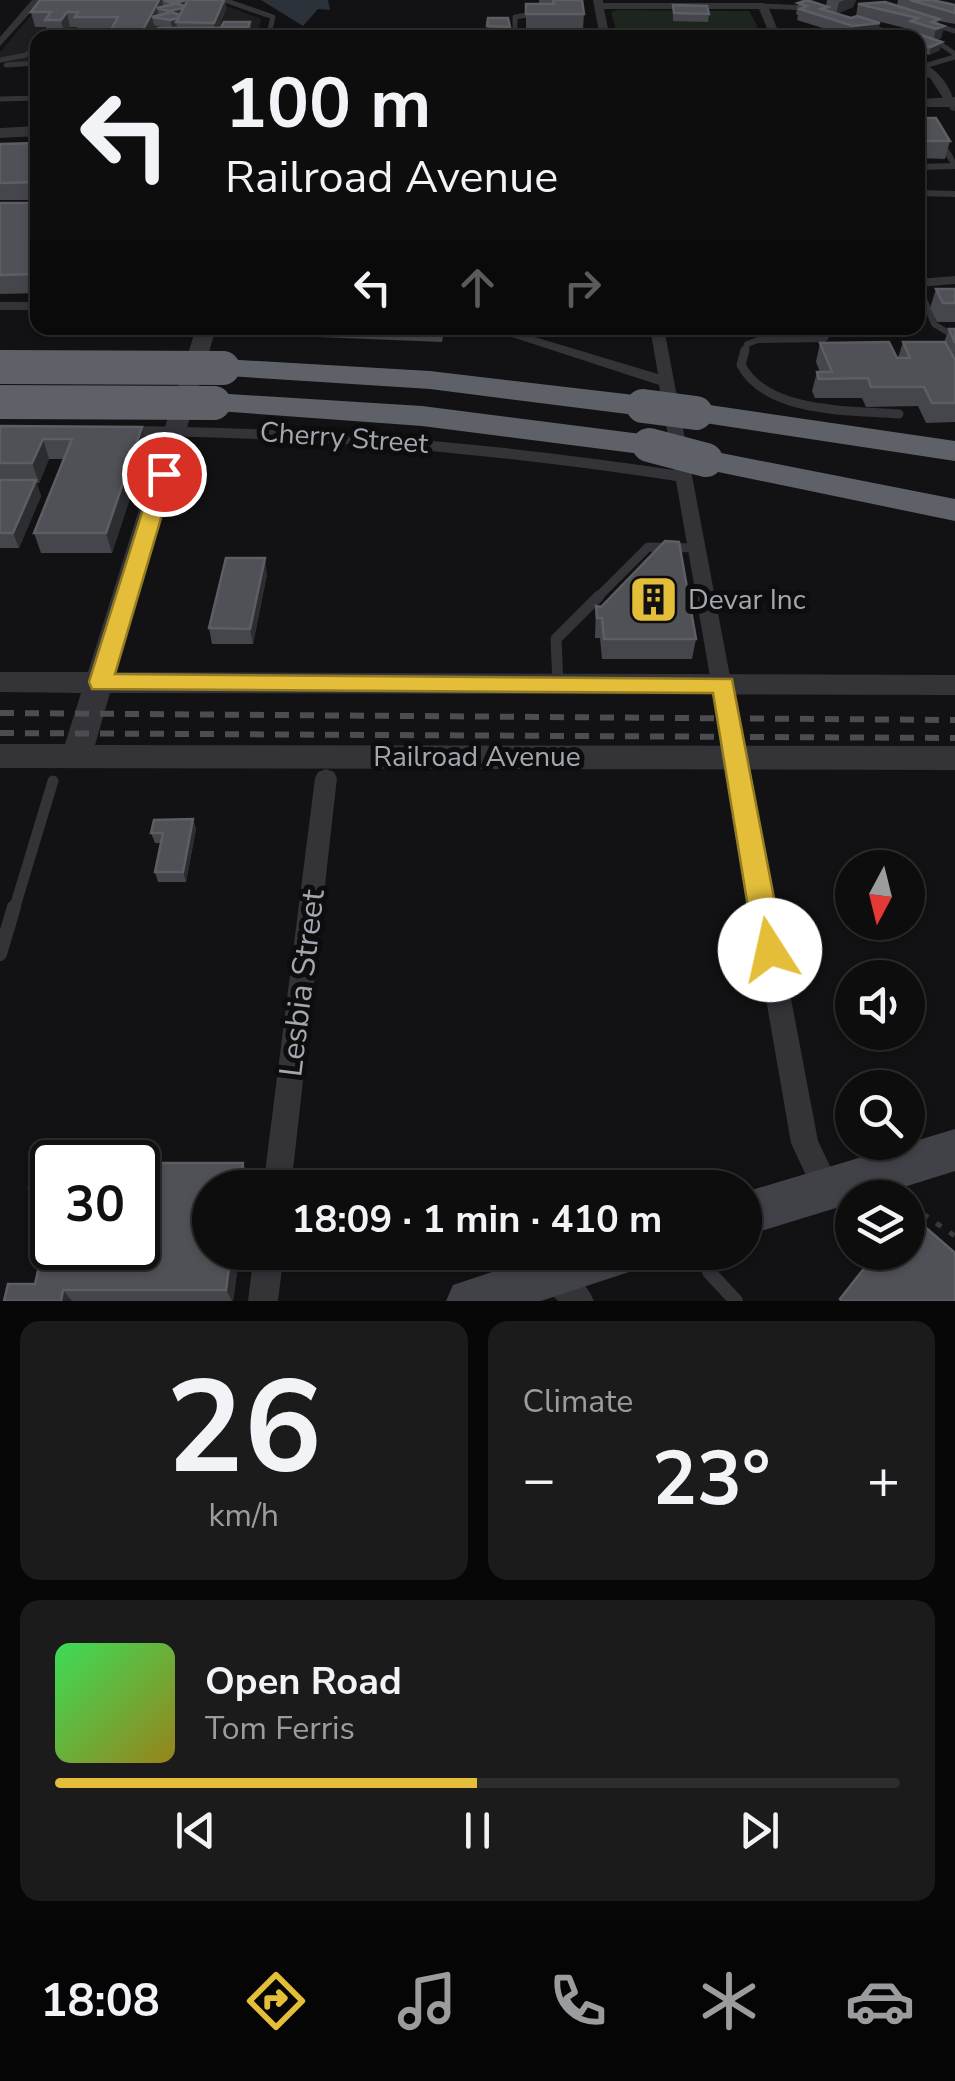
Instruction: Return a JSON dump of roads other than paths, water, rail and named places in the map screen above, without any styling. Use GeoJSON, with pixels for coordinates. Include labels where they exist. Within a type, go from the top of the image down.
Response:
{"type":"FeatureCollection","features":[{"type":"Feature","properties":{"kind":"highway"},"geometry":{"type":"LineString","coordinates":[[0,366],[223,368],[430,380],[696,413],[955,452]]}},
{"type":"Feature","properties":{"kind":"highway"},"geometry":{"type":"LineString","coordinates":[[0,402],[214,403],[422,416],[649,446],[699,463],[955,510]]}},
{"type":"Feature","properties":{"kind":"highway"},"geometry":{"type":"LineString","coordinates":[[696,413],[955,437]]}},
{"type":"Feature","properties":{"kind":"highway"},"geometry":{"type":"LineString","coordinates":[[699,463],[955,489]]}},
{"type":"Feature","properties":{"kind":"main road"},"geometry":{"type":"LineString","coordinates":[[762,1209],[955,1150]]}},
{"type":"Feature","properties":{"kind":"main road"},"geometry":{"type":"LineString","coordinates":[[469,1301],[567,1288],[596,1270]]}},
{"type":"Feature","properties":{"kind":"street"},"geometry":{"type":"LineString","coordinates":[[0,43],[37,0]]}},
{"type":"Feature","properties":{"kind":"street"},"geometry":{"type":"LineString","coordinates":[[599,7],[661,3],[763,6],[773,30]]}},
{"type":"Feature","properties":{"kind":"street"},"geometry":{"type":"LineString","coordinates":[[925,72],[954,104]]}},
{"type":"Feature","properties":{"kind":"street"},"geometry":{"type":"LineString","coordinates":[[925,103],[954,104]]}},
{"type":"Feature","properties":{"kind":"street"},"geometry":{"type":"LineString","coordinates":[[0,133],[30,132]]}},
{"type":"Feature","properties":{"kind":"street"},"geometry":{"type":"LineString","coordinates":[[925,289],[955,280]]}},
{"type":"Feature","properties":{"kind":"street"},"geometry":{"type":"LineString","coordinates":[[0,306],[30,306]]}},
{"type":"Feature","properties":{"kind":"street"},"geometry":{"type":"LineString","coordinates":[[76,756],[204,335]]}},
{"type":"Feature","properties":{"kind":"street"},"geometry":{"type":"LineString","coordinates":[[514,335],[666,382]]}},
{"type":"Feature","properties":{"kind":"street"},"geometry":{"type":"LineString","coordinates":[[659,335],[666,382],[699,463],[698,548],[734,758],[805,1143],[827,1189]]}},
{"type":"Feature","properties":{"kind":"street","name":"Cherry Street"},"geometry":{"type":"LineString","coordinates":[[98,431],[314,433],[699,463]]}},
{"type":"Feature","properties":{"kind":"street"},"geometry":{"type":"LineString","coordinates":[[0,682],[955,685]]}},
{"type":"Feature","properties":{"kind":"street","name":"Railroad Avenue"},"geometry":{"type":"LineString","coordinates":[[0,756],[955,758]]}},
{"type":"Feature","properties":{"kind":"street","name":"Lesbia Street"},"geometry":{"type":"LineString","coordinates":[[279,1170],[326,778]]}},
{"type":"Feature","properties":{"kind":"street"},"geometry":{"type":"LineString","coordinates":[[263,1301],[267,1270]]}},
{"type":"Feature","properties":{"kind":"lane"},"geometry":{"type":"LineString","coordinates":[[224,0],[273,17],[270,30]]}},
{"type":"Feature","properties":{"kind":"lane"},"geometry":{"type":"LineString","coordinates":[[803,6],[818,0]]}},
{"type":"Feature","properties":{"kind":"lane"},"geometry":{"type":"LineString","coordinates":[[763,6],[803,6],[820,11]]}},
{"type":"Feature","properties":{"kind":"lane"},"geometry":{"type":"LineString","coordinates":[[586,14],[599,7]]}},
{"type":"Feature","properties":{"kind":"lane"},"geometry":{"type":"LineString","coordinates":[[516,30],[515,16],[546,13]]}},
{"type":"Feature","properties":{"kind":"lane"},"geometry":{"type":"LineString","coordinates":[[923,21],[955,31]]}},
{"type":"Feature","properties":{"kind":"lane"},"geometry":{"type":"LineString","coordinates":[[856,22],[879,30]]}},
{"type":"Feature","properties":{"kind":"lane"},"geometry":{"type":"LineString","coordinates":[[942,45],[955,39]]}},
{"type":"Feature","properties":{"kind":"lane"},"geometry":{"type":"LineString","coordinates":[[925,41],[942,45],[955,55],[925,69]]}},
{"type":"Feature","properties":{"kind":"lane"},"geometry":{"type":"LineString","coordinates":[[0,62],[30,51]]}},
{"type":"Feature","properties":{"kind":"lane"},"geometry":{"type":"LineString","coordinates":[[0,62],[30,64]]}},
{"type":"Feature","properties":{"kind":"lane"},"geometry":{"type":"LineString","coordinates":[[26,98],[30,94]]}},
{"type":"Feature","properties":{"kind":"lane"},"geometry":{"type":"LineString","coordinates":[[0,99],[30,98]]}},
{"type":"Feature","properties":{"kind":"lane"},"geometry":{"type":"LineString","coordinates":[[925,167],[955,166],[939,138]]}},
{"type":"Feature","properties":{"kind":"lane"},"geometry":{"type":"LineString","coordinates":[[925,194],[955,194]]}},
{"type":"Feature","properties":{"kind":"lane"},"geometry":{"type":"LineString","coordinates":[[925,292],[939,296]]}},
{"type":"Feature","properties":{"kind":"lane"},"geometry":{"type":"LineString","coordinates":[[925,304],[934,324],[955,337]]}},
{"type":"Feature","properties":{"kind":"lane"},"geometry":{"type":"LineString","coordinates":[[828,335],[824,339],[758,340],[747,344],[742,365],[748,380],[776,398],[899,414]]}},
{"type":"Feature","properties":{"kind":"lane"},"geometry":{"type":"LineString","coordinates":[[558,684],[556,639],[648,547],[698,548]]}},
{"type":"Feature","properties":{"kind":"lane"},"geometry":{"type":"LineString","coordinates":[[0,954],[53,781]]}},
{"type":"Feature","properties":{"kind":"lane"},"geometry":{"type":"LineString","coordinates":[[709,1270],[736,1301]]}},
{"type":"Feature","properties":{"kind":"railway"},"geometry":{"type":"LineString","coordinates":[[0,713],[955,720]]}},
{"type":"Feature","properties":{"kind":"railway"},"geometry":{"type":"LineString","coordinates":[[0,733],[955,738]]}},
{"type":"Feature","properties":{"kind":"place","name":"Devar Inc"},"geometry":{"type":"Point","coordinates":[653,600]}}]}
